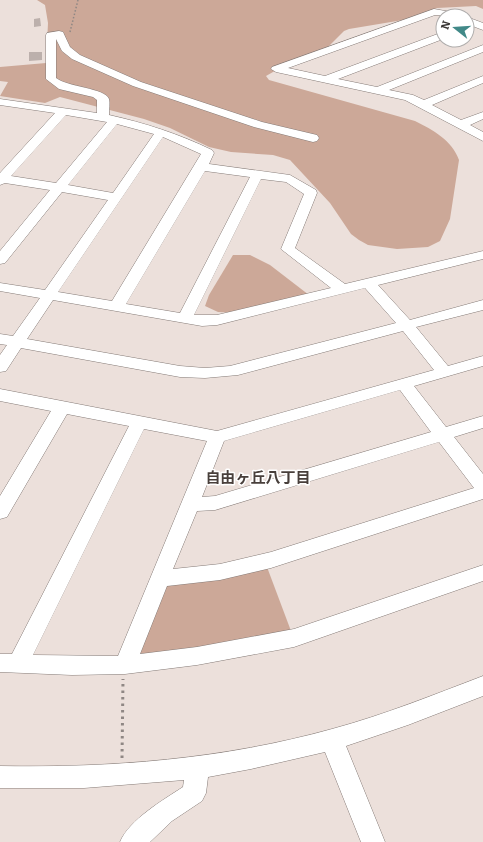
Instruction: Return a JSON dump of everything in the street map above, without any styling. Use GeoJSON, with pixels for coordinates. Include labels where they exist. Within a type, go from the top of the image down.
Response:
{"type":"FeatureCollection","features":[{"type":"Feature","properties":{"kind":"street"},"geometry":{"type":"LineString","coordinates":[[435,12],[276,69],[409,97],[483,137]]}},
{"type":"Feature","properties":{"kind":"street"},"geometry":{"type":"LineString","coordinates":[[108,118],[103,99],[98,95],[61,86],[56,84],[51,79],[51,35],[59,34],[66,49],[76,56],[137,84],[258,125],[313,138]]}},
{"type":"Feature","properties":{"kind":"street"},"geometry":{"type":"LineString","coordinates":[[327,79],[435,38]]}},
{"type":"Feature","properties":{"kind":"street"},"geometry":{"type":"LineString","coordinates":[[376,90],[483,48]]}},
{"type":"Feature","properties":{"kind":"street"},"geometry":{"type":"LineString","coordinates":[[423,105],[483,79]]}},
{"type":"Feature","properties":{"kind":"street"},"geometry":{"type":"LineString","coordinates":[[0,102],[108,118],[185,140],[208,153],[201,167],[116,306]]}},
{"type":"Feature","properties":{"kind":"street"},"geometry":{"type":"LineString","coordinates":[[0,116],[12,104]]}},
{"type":"Feature","properties":{"kind":"street"},"geometry":{"type":"LineString","coordinates":[[1,179],[63,111]]}},
{"type":"Feature","properties":{"kind":"street"},"geometry":{"type":"LineString","coordinates":[[460,125],[483,115]]}},
{"type":"Feature","properties":{"kind":"street"},"geometry":{"type":"LineString","coordinates":[[0,260],[59,187],[108,118]]}},
{"type":"Feature","properties":{"kind":"street"},"geometry":{"type":"LineString","coordinates":[[0,368],[160,133]]}},
{"type":"Feature","properties":{"kind":"street"},"geometry":{"type":"LineString","coordinates":[[201,167],[290,179],[312,193],[288,249],[342,290]]}},
{"type":"Feature","properties":{"kind":"street"},"geometry":{"type":"LineString","coordinates":[[185,318],[257,175]]}},
{"type":"Feature","properties":{"kind":"street"},"geometry":{"type":"LineString","coordinates":[[1,179],[116,197]]}},
{"type":"Feature","properties":{"kind":"street"},"geometry":{"type":"LineString","coordinates":[[0,287],[202,321],[217,320],[483,255]]}},
{"type":"Feature","properties":{"kind":"street"},"geometry":{"type":"LineString","coordinates":[[369,284],[406,325],[445,372]]}},
{"type":"Feature","properties":{"kind":"street"},"geometry":{"type":"LineString","coordinates":[[0,338],[195,374],[216,374],[238,370],[483,305]]}},
{"type":"Feature","properties":{"kind":"street"},"geometry":{"type":"LineString","coordinates":[[0,395],[217,437],[483,361]]}},
{"type":"Feature","properties":{"kind":"street"},"geometry":{"type":"LineString","coordinates":[[404,384],[483,488]]}},
{"type":"Feature","properties":{"kind":"street"},"geometry":{"type":"LineString","coordinates":[[0,512],[62,407]]}},
{"type":"Feature","properties":{"kind":"street"},"geometry":{"type":"LineString","coordinates":[[139,422],[9,664],[125,665],[197,656],[294,638],[483,573]]}},
{"type":"Feature","properties":{"kind":"street"},"geometry":{"type":"LineString","coordinates":[[190,504],[215,503],[483,422]]}},
{"type":"Feature","properties":{"kind":"street"},"geometry":{"type":"LineString","coordinates":[[125,665],[217,437]]}},
{"type":"Feature","properties":{"kind":"street"},"geometry":{"type":"LineString","coordinates":[[159,579],[220,572],[271,560],[483,492]]}},
{"type":"Feature","properties":{"kind":"street"},"geometry":{"type":"LineString","coordinates":[[0,777],[42,779],[122,776],[197,767],[272,754],[332,740],[375,727],[483,686]]}},
{"type":"Feature","properties":{"kind":"street"},"geometry":{"type":"LineString","coordinates":[[332,740],[373,842]]}},
{"type":"Feature","properties":{"kind":"street"},"geometry":{"type":"LineString","coordinates":[[132,842],[164,813],[194,793],[197,767]]}},
{"type":"Feature","properties":{"kind":"path"},"geometry":{"type":"LineString","coordinates":[[66,49],[78,0]]}},
{"type":"Feature","properties":{"kind":"path"},"geometry":{"type":"LineString","coordinates":[[122,776],[123,672],[125,665]]}},
{"type":"Feature","properties":{"kind":"shaded area"},"geometry":{"type":"Polygon","coordinates":[[[37,0],[483,0],[483,9],[476,6],[435,8],[409,19],[349,29],[344,31],[322,53],[266,76],[269,80],[415,121],[435,132],[447,141],[456,153],[459,160],[450,219],[440,241],[428,247],[397,249],[368,245],[351,234],[330,203],[290,160],[273,155],[231,152],[209,147],[170,128],[144,119],[60,97],[45,103],[0,96],[8,82],[0,81],[0,67],[46,63],[48,23],[45,5],[37,0]]]}},
{"type":"Feature","properties":{"kind":"shaded area"},"geometry":{"type":"Polygon","coordinates":[[[233,255],[250,255],[270,265],[309,295],[238,313],[218,312],[205,306],[209,295],[233,255]]]}},
{"type":"Feature","properties":{"kind":"shaded area"},"geometry":{"type":"Polygon","coordinates":[[[267,567],[291,631],[253,640],[136,655],[164,587],[169,584],[267,567]]]}},
{"type":"Feature","properties":{"kind":"building"},"geometry":{"type":"Polygon","coordinates":[[[40,18],[41,26],[34,27],[34,19],[40,18]]]}},
{"type":"Feature","properties":{"kind":"building"},"geometry":{"type":"Polygon","coordinates":[[[29,52],[42,52],[42,60],[29,61],[29,52]]]}},
{"type":"Feature","properties":{"kind":"district","name":"自由ヶ丘八丁目"},"geometry":{"type":"Point","coordinates":[258,478]}}]}
